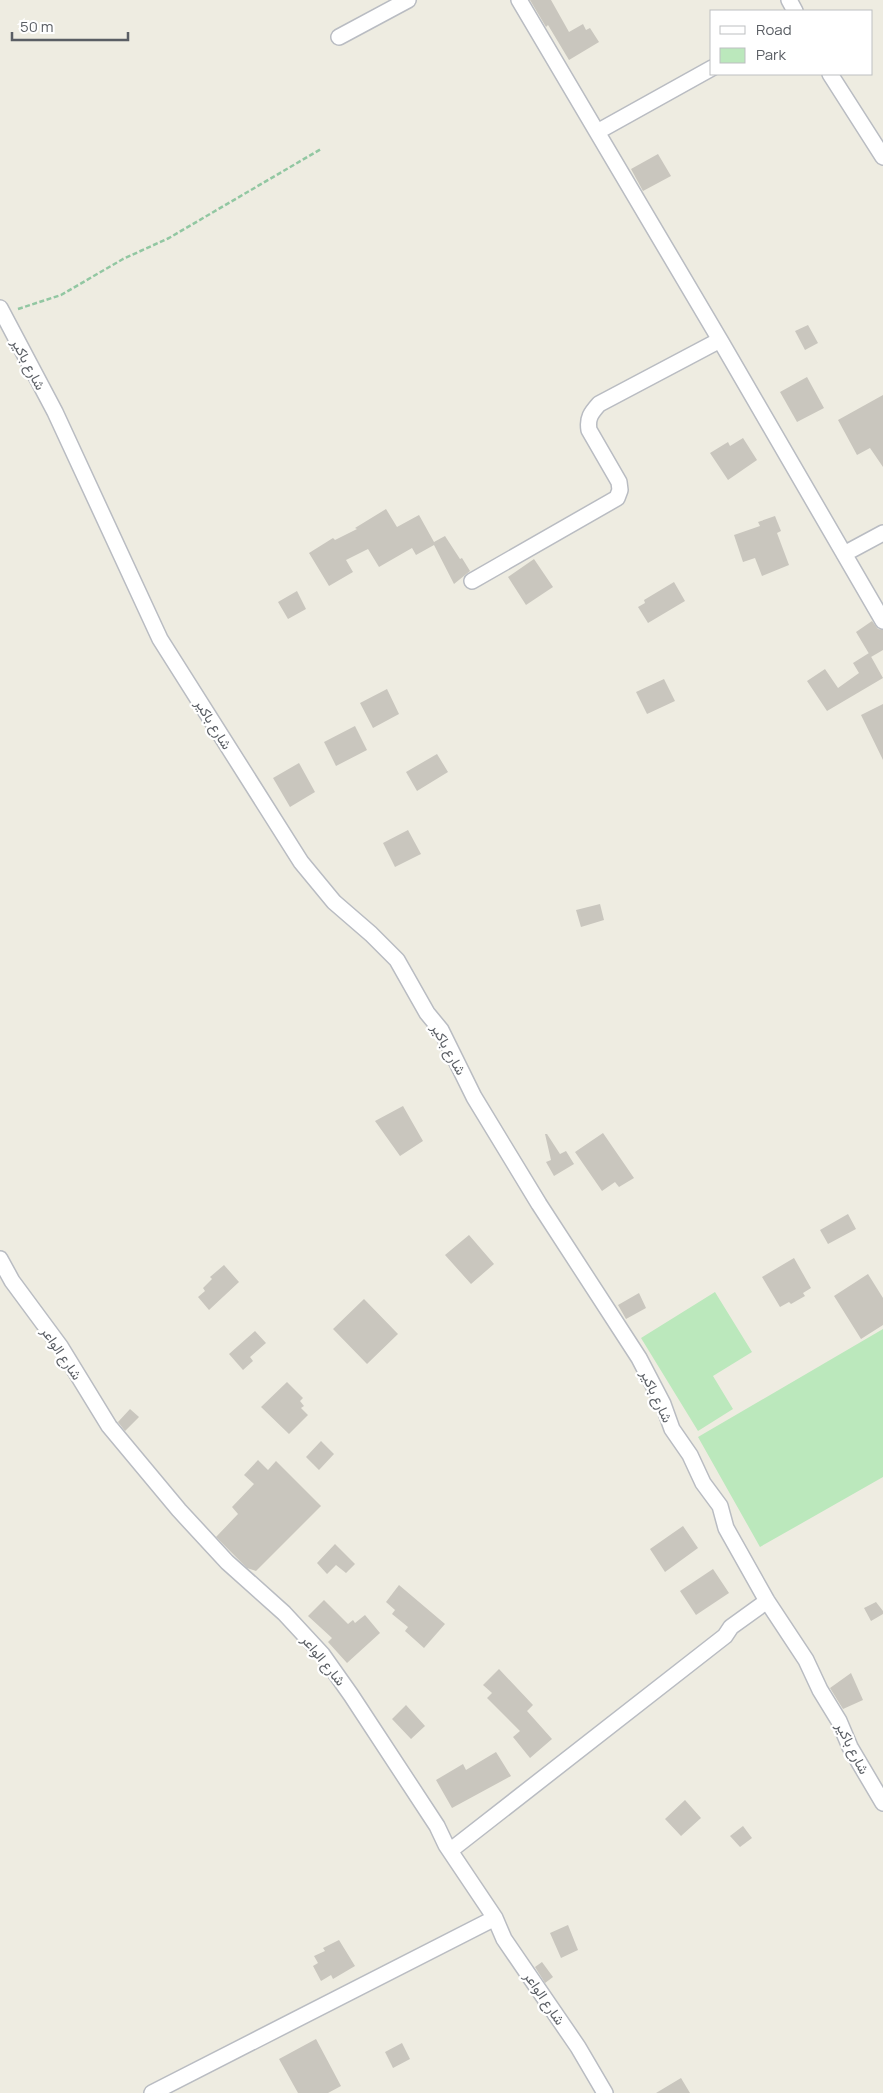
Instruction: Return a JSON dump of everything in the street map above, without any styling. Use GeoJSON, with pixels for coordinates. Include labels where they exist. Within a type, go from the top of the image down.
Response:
{"type":"FeatureCollection","features":[{"type":"Feature","properties":{"kind":"street"},"geometry":{"type":"LineString","coordinates":[[338,37],[408,0]]}},
{"type":"Feature","properties":{"kind":"street"},"geometry":{"type":"LineString","coordinates":[[519,0],[883,621]]}},
{"type":"Feature","properties":{"kind":"street"},"geometry":{"type":"LineString","coordinates":[[597,132],[710,69]]}},
{"type":"Feature","properties":{"kind":"street"},"geometry":{"type":"LineString","coordinates":[[831,75],[883,157]]}},
{"type":"Feature","properties":{"kind":"street","name":"شارع باكير"},"geometry":{"type":"LineString","coordinates":[[1,311],[55,412],[160,639],[301,862],[334,902],[371,934],[397,960],[427,1013],[441,1030],[474,1097],[539,1204],[639,1358],[663,1404],[672,1429],[690,1455],[702,1483],[720,1506],[726,1528],[765,1602],[806,1660],[820,1690],[839,1721],[850,1747],[883,1803]]}},
{"type":"Feature","properties":{"kind":"street"},"geometry":{"type":"LineString","coordinates":[[472,581],[617,498],[620,490],[619,482],[589,430],[588,421],[591,413],[599,404],[720,340]]}},
{"type":"Feature","properties":{"kind":"street"},"geometry":{"type":"LineString","coordinates":[[844,554],[883,533]]}},
{"type":"Feature","properties":{"kind":"street","name":"شارع الواعر"},"geometry":{"type":"LineString","coordinates":[[0,1259],[12,1281],[60,1346],[109,1426],[190,1523],[227,1562],[284,1613],[322,1654],[381,1740],[451,1850],[504,1939],[578,2047],[605,2093]]}},
{"type":"Feature","properties":{"kind":"street"},"geometry":{"type":"LineString","coordinates":[[451,1850],[726,1636],[731,1627],[765,1602]]}},
{"type":"Feature","properties":{"kind":"street"},"geometry":{"type":"LineString","coordinates":[[152,2093],[492,1920]]}},
{"type":"Feature","properties":{"kind":"path"},"geometry":{"type":"LineString","coordinates":[[1,311],[62,295],[123,259],[169,238],[321,149]]}},
{"type":"Feature","properties":{"kind":"green space"},"geometry":{"type":"Polygon","coordinates":[[[715,1292],[752,1352],[713,1376],[733,1409],[698,1431],[641,1338],[715,1292]]]}},
{"type":"Feature","properties":{"kind":"green space"},"geometry":{"type":"Polygon","coordinates":[[[883,1329],[883,1477],[760,1547],[698,1437],[883,1329]]]}},
{"type":"Feature","properties":{"kind":"building"},"geometry":{"type":"Polygon","coordinates":[[[530,0],[551,0],[569,32],[583,24],[586,30],[590,28],[599,42],[569,60],[530,0]]]}},
{"type":"Feature","properties":{"kind":"building"},"geometry":{"type":"Polygon","coordinates":[[[658,154],[671,176],[643,191],[631,169],[658,154]]]}},
{"type":"Feature","properties":{"kind":"building"},"geometry":{"type":"Polygon","coordinates":[[[808,325],[818,343],[805,350],[795,331],[808,325]]]}},
{"type":"Feature","properties":{"kind":"building"},"geometry":{"type":"Polygon","coordinates":[[[807,377],[824,408],[797,422],[780,392],[807,377]]]}},
{"type":"Feature","properties":{"kind":"building"},"geometry":{"type":"Polygon","coordinates":[[[883,395],[883,467],[870,448],[857,455],[838,420],[883,395]]]}},
{"type":"Feature","properties":{"kind":"building"},"geometry":{"type":"Polygon","coordinates":[[[743,438],[757,460],[728,480],[710,453],[728,442],[730,446],[743,438]]]}},
{"type":"Feature","properties":{"kind":"building"},"geometry":{"type":"Polygon","coordinates":[[[386,509],[397,527],[419,515],[434,542],[445,536],[470,571],[454,584],[434,545],[416,555],[412,548],[379,567],[368,549],[346,560],[353,572],[329,586],[309,553],[333,538],[335,540],[357,529],[355,528],[386,509]]]}},
{"type":"Feature","properties":{"kind":"building"},"geometry":{"type":"Polygon","coordinates":[[[775,516],[781,531],[777,533],[789,565],[762,576],[755,558],[743,562],[734,535],[760,526],[758,522],[775,516]]]}},
{"type":"Feature","properties":{"kind":"building"},"geometry":{"type":"Polygon","coordinates":[[[534,559],[553,587],[526,605],[508,577],[534,559]]]}},
{"type":"Feature","properties":{"kind":"building"},"geometry":{"type":"Polygon","coordinates":[[[674,582],[685,601],[648,623],[638,607],[645,603],[644,600],[674,582]]]}},
{"type":"Feature","properties":{"kind":"building"},"geometry":{"type":"Polygon","coordinates":[[[297,591],[306,609],[288,619],[278,602],[297,591]]]}},
{"type":"Feature","properties":{"kind":"building"},"geometry":{"type":"Polygon","coordinates":[[[872,621],[878,629],[883,630],[883,650],[871,657],[856,632],[872,621]]]}},
{"type":"Feature","properties":{"kind":"building"},"geometry":{"type":"Polygon","coordinates":[[[869,653],[883,678],[827,711],[807,681],[825,669],[838,688],[859,673],[853,663],[869,653]]]}},
{"type":"Feature","properties":{"kind":"building"},"geometry":{"type":"Polygon","coordinates":[[[664,679],[675,701],[647,714],[636,692],[664,679]]]}},
{"type":"Feature","properties":{"kind":"building"},"geometry":{"type":"Polygon","coordinates":[[[387,689],[399,714],[373,728],[360,703],[387,689]]]}},
{"type":"Feature","properties":{"kind":"building"},"geometry":{"type":"Polygon","coordinates":[[[883,704],[883,760],[861,715],[883,704]]]}},
{"type":"Feature","properties":{"kind":"building"},"geometry":{"type":"Polygon","coordinates":[[[355,726],[367,750],[336,766],[324,742],[355,726]]]}},
{"type":"Feature","properties":{"kind":"building"},"geometry":{"type":"Polygon","coordinates":[[[437,754],[448,772],[417,791],[406,772],[437,754]]]}},
{"type":"Feature","properties":{"kind":"building"},"geometry":{"type":"Polygon","coordinates":[[[299,763],[315,792],[290,807],[273,778],[299,763]]]}},
{"type":"Feature","properties":{"kind":"building"},"geometry":{"type":"Polygon","coordinates":[[[408,830],[421,854],[395,867],[383,843],[408,830]]]}},
{"type":"Feature","properties":{"kind":"building"},"geometry":{"type":"Polygon","coordinates":[[[600,904],[604,920],[581,927],[576,910],[600,904]]]}},
{"type":"Feature","properties":{"kind":"building"},"geometry":{"type":"Polygon","coordinates":[[[403,1106],[423,1141],[400,1156],[375,1121],[403,1106]]]}},
{"type":"Feature","properties":{"kind":"building"},"geometry":{"type":"Polygon","coordinates":[[[603,1133],[634,1178],[619,1187],[615,1182],[602,1191],[575,1152],[603,1133]]]}},
{"type":"Feature","properties":{"kind":"building"},"geometry":{"type":"Polygon","coordinates":[[[545,1134],[547,1134],[560,1154],[566,1151],[574,1164],[554,1176],[546,1162],[551,1160],[545,1134]]]}},
{"type":"Feature","properties":{"kind":"building"},"geometry":{"type":"Polygon","coordinates":[[[848,1214],[856,1229],[828,1244],[820,1230],[848,1214]]]}},
{"type":"Feature","properties":{"kind":"building"},"geometry":{"type":"Polygon","coordinates":[[[469,1235],[494,1264],[471,1284],[445,1255],[469,1235]]]}},
{"type":"Feature","properties":{"kind":"building"},"geometry":{"type":"Polygon","coordinates":[[[794,1258],[811,1288],[803,1293],[805,1296],[791,1304],[789,1302],[780,1307],[762,1277],[794,1258]]]}},
{"type":"Feature","properties":{"kind":"building"},"geometry":{"type":"Polygon","coordinates":[[[224,1265],[239,1282],[209,1310],[198,1297],[205,1291],[203,1288],[212,1279],[210,1277],[224,1265]]]}},
{"type":"Feature","properties":{"kind":"building"},"geometry":{"type":"Polygon","coordinates":[[[868,1274],[883,1298],[883,1325],[861,1339],[834,1296],[868,1274]]]}},
{"type":"Feature","properties":{"kind":"building"},"geometry":{"type":"Polygon","coordinates":[[[639,1293],[646,1308],[626,1319],[618,1305],[639,1293]]]}},
{"type":"Feature","properties":{"kind":"building"},"geometry":{"type":"Polygon","coordinates":[[[364,1299],[398,1334],[367,1364],[333,1329],[364,1299]]]}},
{"type":"Feature","properties":{"kind":"building"},"geometry":{"type":"Polygon","coordinates":[[[255,1331],[266,1343],[250,1357],[253,1361],[243,1370],[229,1354],[255,1331]]]}},
{"type":"Feature","properties":{"kind":"building"},"geometry":{"type":"Polygon","coordinates":[[[287,1382],[303,1398],[300,1401],[304,1406],[301,1408],[308,1415],[289,1434],[261,1407],[287,1382]]]}},
{"type":"Feature","properties":{"kind":"building"},"geometry":{"type":"Polygon","coordinates":[[[130,1409],[139,1417],[125,1431],[118,1422],[130,1409]]]}},
{"type":"Feature","properties":{"kind":"building"},"geometry":{"type":"Polygon","coordinates":[[[321,1441],[334,1454],[319,1470],[306,1457],[321,1441]]]}},
{"type":"Feature","properties":{"kind":"building"},"geometry":{"type":"Polygon","coordinates":[[[258,1460],[268,1470],[276,1461],[321,1506],[256,1571],[247,1568],[216,1537],[238,1514],[232,1507],[254,1484],[244,1475],[258,1460]]]}},
{"type":"Feature","properties":{"kind":"building"},"geometry":{"type":"Polygon","coordinates":[[[683,1526],[698,1548],[665,1572],[650,1549],[683,1526]]]}},
{"type":"Feature","properties":{"kind":"building"},"geometry":{"type":"Polygon","coordinates":[[[335,1544],[355,1564],[346,1573],[336,1565],[327,1574],[317,1563],[335,1544]]]}},
{"type":"Feature","properties":{"kind":"building"},"geometry":{"type":"Polygon","coordinates":[[[713,1569],[729,1593],[696,1615],[680,1591],[713,1569]]]}},
{"type":"Feature","properties":{"kind":"building"},"geometry":{"type":"Polygon","coordinates":[[[399,1585],[445,1624],[424,1648],[405,1631],[408,1627],[392,1614],[395,1610],[386,1602],[399,1585]]]}},
{"type":"Feature","properties":{"kind":"building"},"geometry":{"type":"Polygon","coordinates":[[[324,1600],[348,1624],[353,1620],[355,1623],[365,1615],[380,1633],[347,1663],[328,1642],[332,1638],[308,1616],[324,1600]]]}},
{"type":"Feature","properties":{"kind":"building"},"geometry":{"type":"Polygon","coordinates":[[[876,1602],[883,1611],[883,1614],[871,1621],[864,1608],[876,1602]]]}},
{"type":"Feature","properties":{"kind":"building"},"geometry":{"type":"Polygon","coordinates":[[[499,1669],[533,1705],[527,1711],[552,1739],[530,1758],[513,1737],[520,1731],[487,1698],[492,1693],[483,1685],[499,1669]]]}},
{"type":"Feature","properties":{"kind":"building"},"geometry":{"type":"Polygon","coordinates":[[[851,1673],[863,1700],[843,1709],[830,1688],[851,1673]]]}},
{"type":"Feature","properties":{"kind":"building"},"geometry":{"type":"Polygon","coordinates":[[[406,1705],[425,1726],[411,1739],[392,1719],[406,1705]]]}},
{"type":"Feature","properties":{"kind":"building"},"geometry":{"type":"Polygon","coordinates":[[[496,1752],[511,1776],[452,1808],[436,1780],[463,1764],[466,1770],[496,1752]]]}},
{"type":"Feature","properties":{"kind":"building"},"geometry":{"type":"Polygon","coordinates":[[[685,1800],[701,1818],[681,1836],[665,1819],[685,1800]]]}},
{"type":"Feature","properties":{"kind":"building"},"geometry":{"type":"Polygon","coordinates":[[[743,1826],[752,1838],[740,1847],[730,1836],[743,1826]]]}},
{"type":"Feature","properties":{"kind":"building"},"geometry":{"type":"Polygon","coordinates":[[[568,1925],[578,1950],[561,1958],[550,1933],[568,1925]]]}},
{"type":"Feature","properties":{"kind":"building"},"geometry":{"type":"Polygon","coordinates":[[[339,1940],[355,1966],[333,1979],[331,1975],[321,1981],[313,1966],[318,1963],[314,1956],[325,1951],[323,1948],[339,1940]]]}},
{"type":"Feature","properties":{"kind":"building"},"geometry":{"type":"Polygon","coordinates":[[[542,1962],[553,1977],[545,1983],[535,1967],[542,1962]]]}},
{"type":"Feature","properties":{"kind":"building"},"geometry":{"type":"Polygon","coordinates":[[[316,2039],[341,2086],[328,2093],[298,2093],[279,2059],[316,2039]]]}},
{"type":"Feature","properties":{"kind":"building"},"geometry":{"type":"Polygon","coordinates":[[[402,2043],[410,2059],[393,2068],[385,2052],[402,2043]]]}},
{"type":"Feature","properties":{"kind":"building"},"geometry":{"type":"Polygon","coordinates":[[[681,2078],[690,2093],[656,2093],[681,2078]]]}}]}
